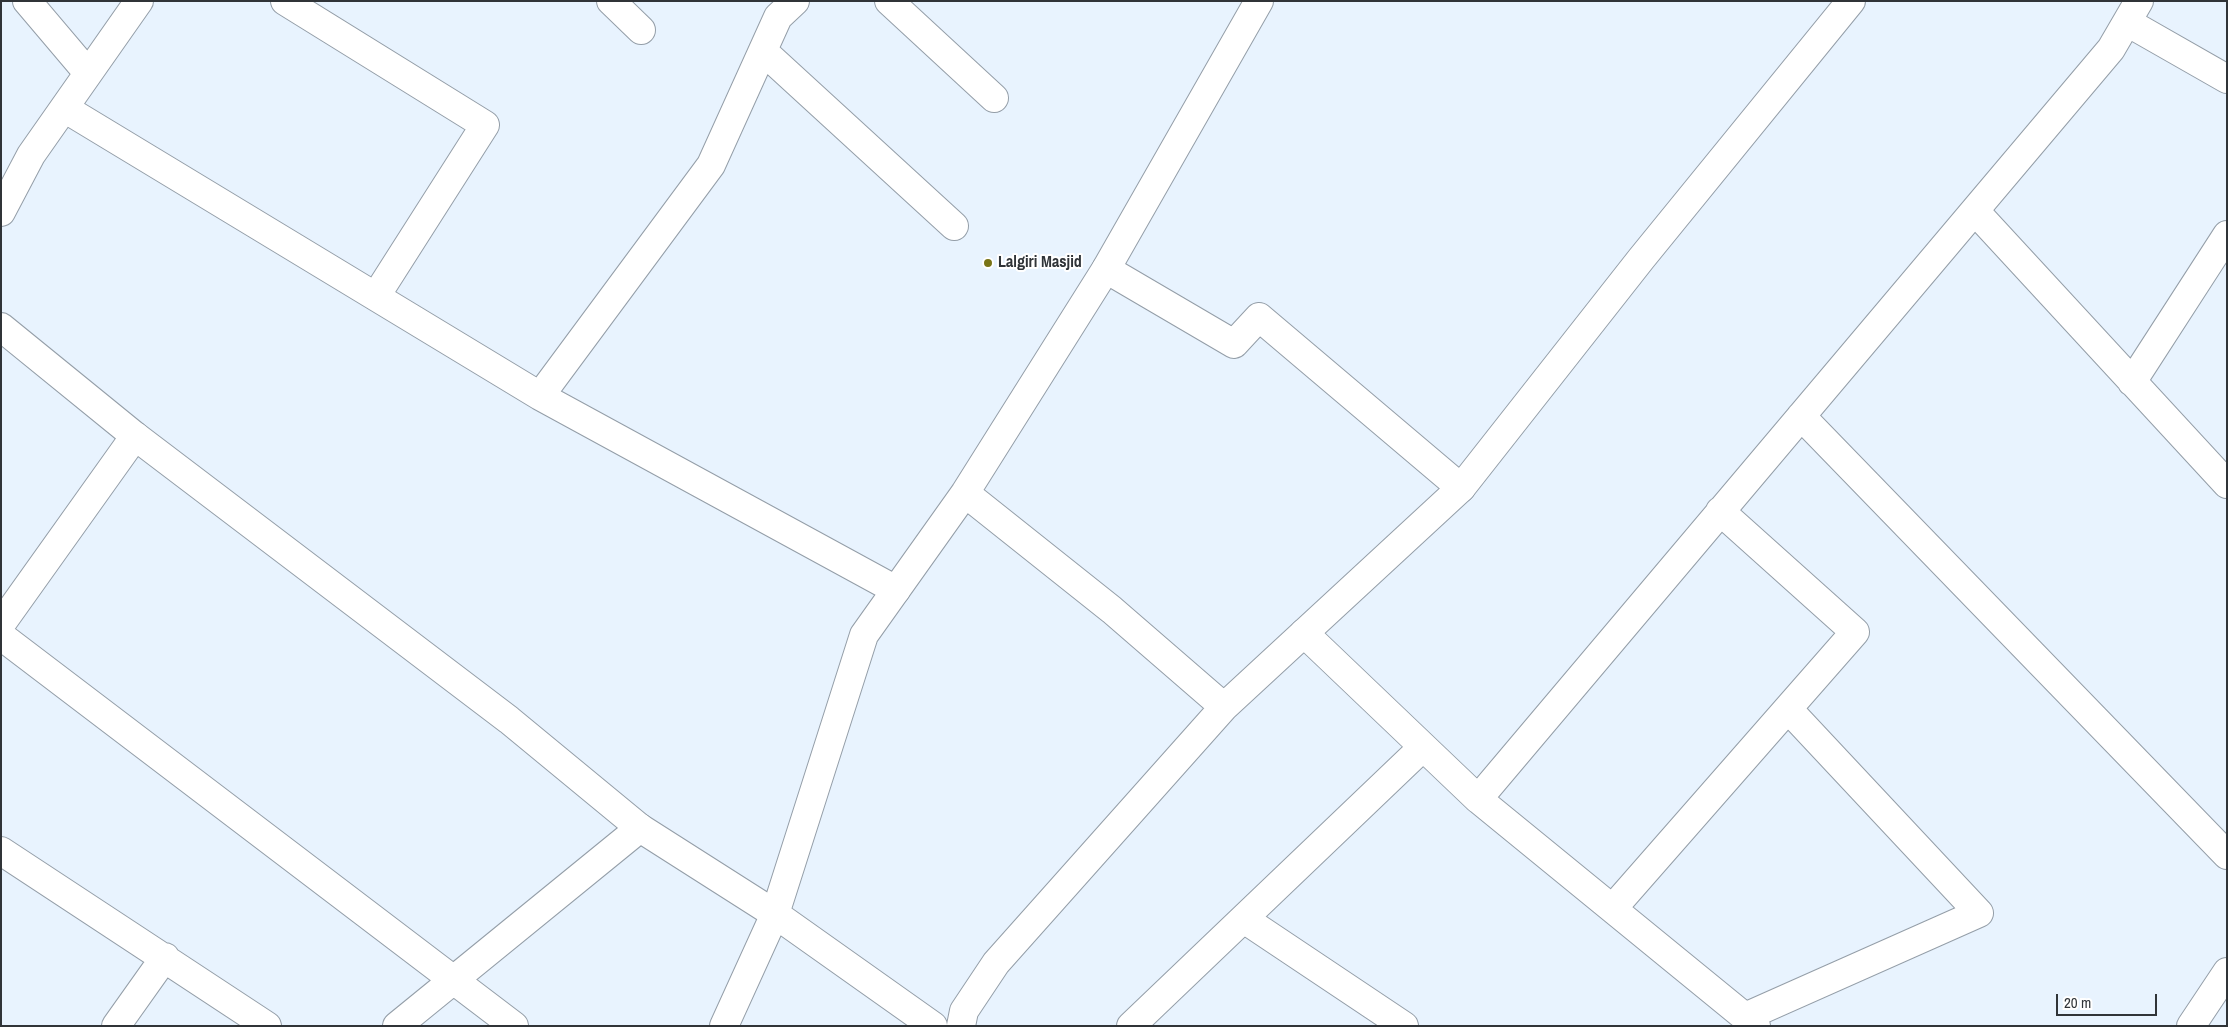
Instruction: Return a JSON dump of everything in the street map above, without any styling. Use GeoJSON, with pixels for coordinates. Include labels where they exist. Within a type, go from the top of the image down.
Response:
{"type":"FeatureCollection","features":[{"type":"Feature","properties":{"kind":"street"},"geometry":{"type":"LineString","coordinates":[[27,1],[88,73]]}},
{"type":"Feature","properties":{"kind":"street"},"geometry":{"type":"LineString","coordinates":[[1,212],[31,155],[139,1]]}},
{"type":"Feature","properties":{"kind":"street"},"geometry":{"type":"LineString","coordinates":[[285,1],[486,125],[376,296]]}},
{"type":"Feature","properties":{"kind":"street"},"geometry":{"type":"LineString","coordinates":[[612,1],[641,30]]}},
{"type":"Feature","properties":{"kind":"street"},"geometry":{"type":"LineString","coordinates":[[889,1],[994,98]]}},
{"type":"Feature","properties":{"kind":"street"},"geometry":{"type":"LineString","coordinates":[[724,1026],[774,914],[864,635],[965,494],[1106,269],[1259,1]]}},
{"type":"Feature","properties":{"kind":"street"},"geometry":{"type":"LineString","coordinates":[[962,1026],[964,1011],[996,963],[1224,707],[1462,488],[1641,259],[1851,1]]}},
{"type":"Feature","properties":{"kind":"street"},"geometry":{"type":"LineString","coordinates":[[540,396],[711,165],[763,51],[780,7]]}},
{"type":"Feature","properties":{"kind":"street"},"geometry":{"type":"LineString","coordinates":[[1478,799],[2111,49],[2133,12],[2227,79]]}},
{"type":"Feature","properties":{"kind":"street"},"geometry":{"type":"LineString","coordinates":[[763,51],[954,226]]}},
{"type":"Feature","properties":{"kind":"street"},"geometry":{"type":"LineString","coordinates":[[64,108],[540,396],[896,590]]}},
{"type":"Feature","properties":{"kind":"street"},"geometry":{"type":"LineString","coordinates":[[1975,211],[2227,484]]}},
{"type":"Feature","properties":{"kind":"street"},"geometry":{"type":"LineString","coordinates":[[2132,382],[2227,235]]}},
{"type":"Feature","properties":{"kind":"street"},"geometry":{"type":"LineString","coordinates":[[1106,269],[1234,344],[1259,318],[1462,488]]}},
{"type":"Feature","properties":{"kind":"street"},"geometry":{"type":"LineString","coordinates":[[1,327],[135,436],[509,720],[640,828],[774,914],[933,1026]]}},
{"type":"Feature","properties":{"kind":"street"},"geometry":{"type":"LineString","coordinates":[[1801,416],[2227,855]]}},
{"type":"Feature","properties":{"kind":"street"},"geometry":{"type":"LineString","coordinates":[[1,624],[135,436]]}},
{"type":"Feature","properties":{"kind":"street"},"geometry":{"type":"LineString","coordinates":[[965,494],[1112,610],[1224,707]]}},
{"type":"Feature","properties":{"kind":"street"},"geometry":{"type":"LineString","coordinates":[[1612,908],[1855,632],[1720,511]]}},
{"type":"Feature","properties":{"kind":"street"},"geometry":{"type":"LineString","coordinates":[[1304,633],[1478,799],[1750,1021],[1979,913],[1788,709]]}},
{"type":"Feature","properties":{"kind":"street"},"geometry":{"type":"LineString","coordinates":[[1,636],[514,1026]]}},
{"type":"Feature","properties":{"kind":"street"},"geometry":{"type":"LineString","coordinates":[[1131,1026],[1423,747]]}},
{"type":"Feature","properties":{"kind":"street"},"geometry":{"type":"LineString","coordinates":[[398,1026],[640,828]]}},
{"type":"Feature","properties":{"kind":"street"},"geometry":{"type":"LineString","coordinates":[[1,850],[267,1026]]}},
{"type":"Feature","properties":{"kind":"street"},"geometry":{"type":"LineString","coordinates":[[1244,918],[1404,1026]]}},
{"type":"Feature","properties":{"kind":"street"},"geometry":{"type":"LineString","coordinates":[[116,1026],[165,957]]}},
{"type":"Feature","properties":{"kind":"street"},"geometry":{"type":"LineString","coordinates":[[2191,1026],[2227,972]]}},
{"type":"Feature","properties":{"kind":"place","name":"Lalgiri Masjid"},"geometry":{"type":"Point","coordinates":[988,263]}}]}
